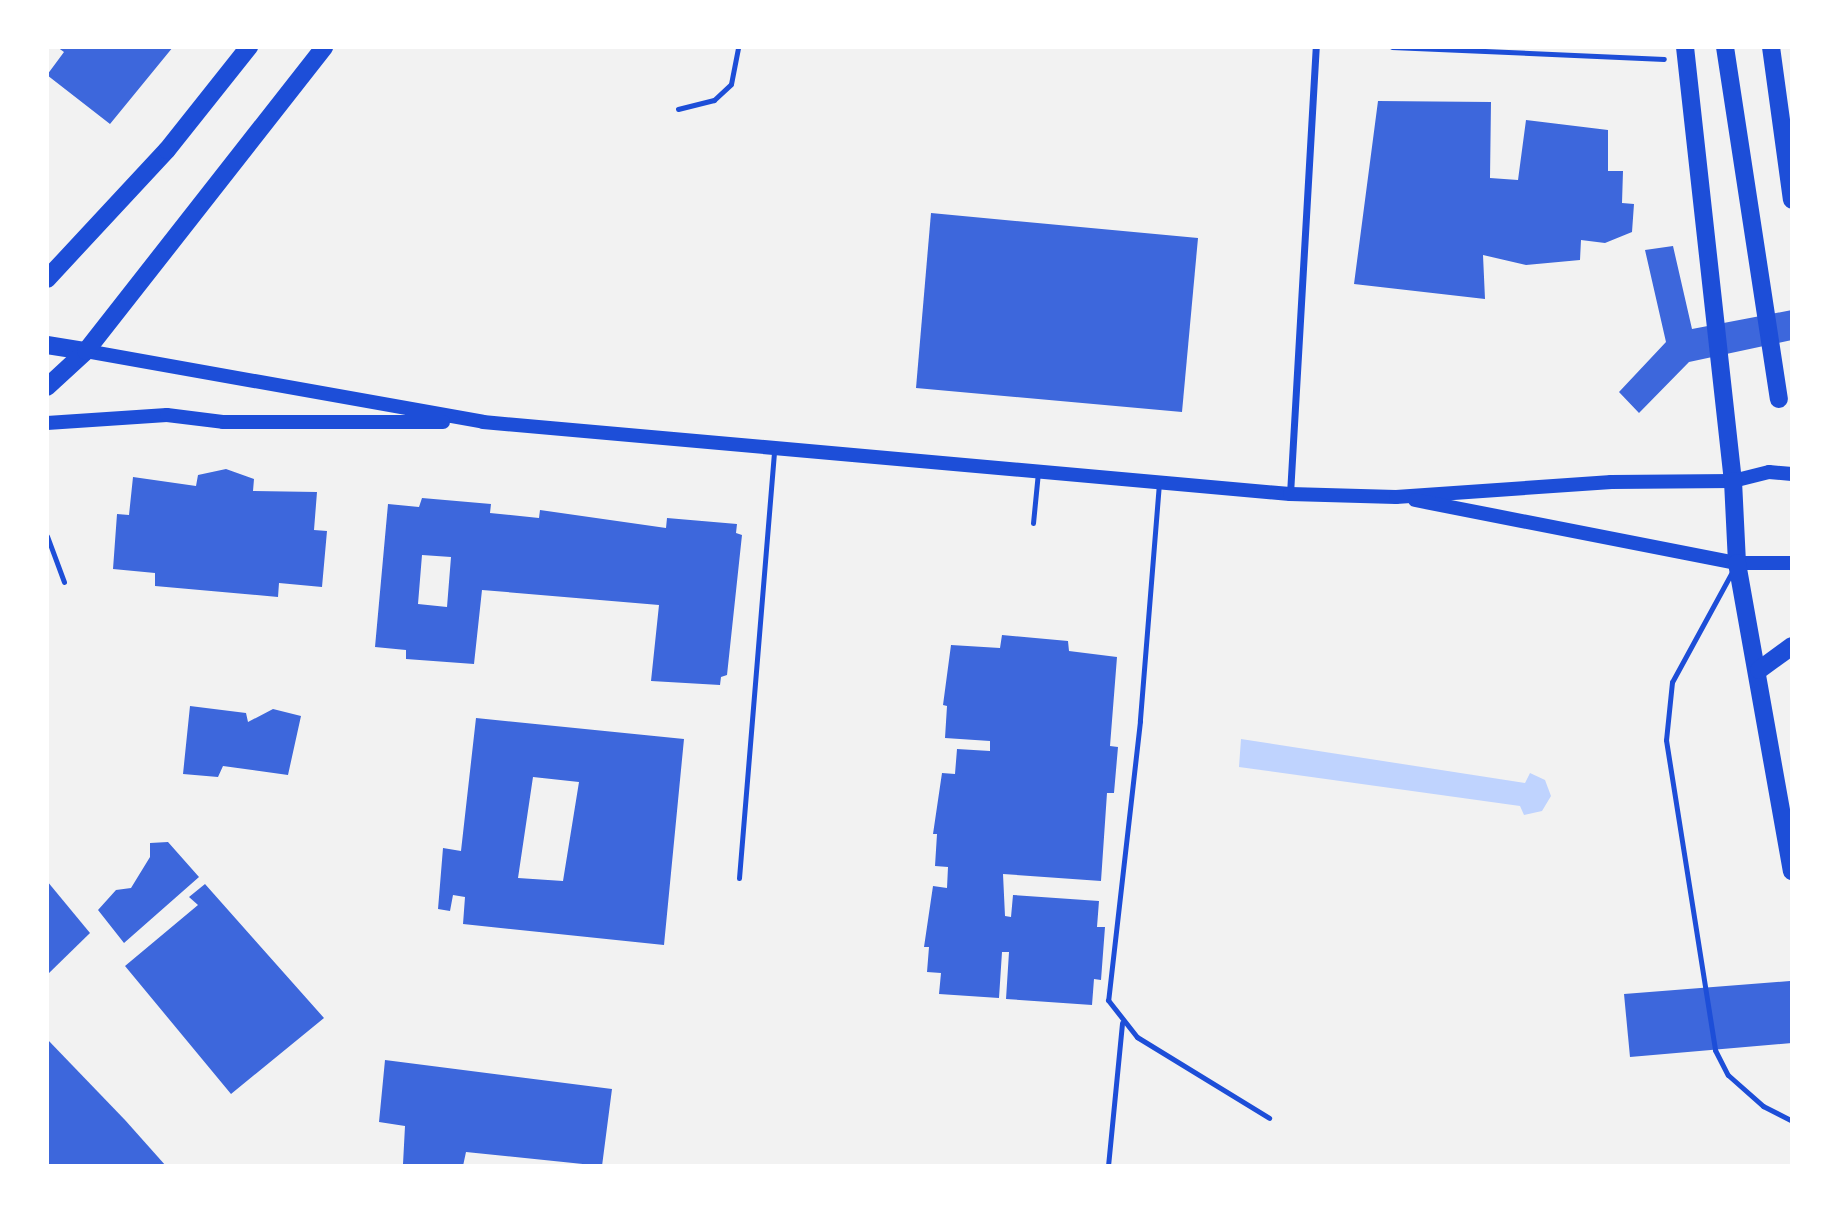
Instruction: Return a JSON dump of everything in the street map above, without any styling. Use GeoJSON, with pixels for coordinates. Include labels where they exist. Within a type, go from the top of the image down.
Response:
{"type":"FeatureCollection","features":[{"type":"Feature","properties":{"kind":"main road"},"geometry":{"type":"LineString","coordinates":[[47,279],[167,150],[249,47]]}},
{"type":"Feature","properties":{"kind":"main road"},"geometry":{"type":"LineString","coordinates":[[47,387],[86,351],[324,47]]}},
{"type":"Feature","properties":{"kind":"main road"},"geometry":{"type":"LineString","coordinates":[[1725,47],[1779,399]]}},
{"type":"Feature","properties":{"kind":"main road"},"geometry":{"type":"LineString","coordinates":[[1771,47],[1792,200]]}},
{"type":"Feature","properties":{"kind":"main road"},"geometry":{"type":"LineString","coordinates":[[1686,54],[1732,481],[1737,563],[1759,670],[1792,871]]}},
{"type":"Feature","properties":{"kind":"main road"},"geometry":{"type":"LineString","coordinates":[[47,345],[483,422],[1290,494],[1396,497],[1611,482],[1732,481],[1769,472],[1792,474]]}},
{"type":"Feature","properties":{"kind":"main road"},"geometry":{"type":"LineString","coordinates":[[47,423],[167,415],[222,422],[483,422]]}},
{"type":"Feature","properties":{"kind":"main road"},"geometry":{"type":"LineString","coordinates":[[1396,497],[1737,563],[1792,563]]}},
{"type":"Feature","properties":{"kind":"main road"},"geometry":{"type":"LineString","coordinates":[[1759,670],[1792,646]]}},
{"type":"Feature","properties":{"kind":"street"},"geometry":{"type":"LineString","coordinates":[[1290,494],[1315,47]]}},
{"type":"Feature","properties":{"kind":"lane"},"geometry":{"type":"LineString","coordinates":[[678,109],[714,100],[731,84],[738,47]]}},
{"type":"Feature","properties":{"kind":"lane"},"geometry":{"type":"LineString","coordinates":[[739,878],[774,450]]}},
{"type":"Feature","properties":{"kind":"lane"},"geometry":{"type":"LineString","coordinates":[[1033,523],[1038,472]]}},
{"type":"Feature","properties":{"kind":"lane"},"geometry":{"type":"LineString","coordinates":[[1159,483],[1140,721],[1108,1000],[1122,1022],[1137,1037],[1269,1118]]}},
{"type":"Feature","properties":{"kind":"lane"},"geometry":{"type":"LineString","coordinates":[[47,536],[64,582]]}},
{"type":"Feature","properties":{"kind":"lane"},"geometry":{"type":"LineString","coordinates":[[1737,563],[1672,682],[1666,740],[1715,1049],[1728,1074],[1763,1106],[1792,1121]]}},
{"type":"Feature","properties":{"kind":"lane"},"geometry":{"type":"LineString","coordinates":[[1108,1166],[1122,1022]]}},
{"type":"Feature","properties":{"kind":"path"},"geometry":{"type":"LineString","coordinates":[[1392,47],[1686,54]]}},
{"type":"Feature","properties":{"kind":"water"},"geometry":{"type":"Polygon","coordinates":[[[1241,739],[1525,783],[1530,773],[1545,780],[1551,796],[1542,811],[1524,815],[1520,806],[1239,767],[1241,739]]]}},
{"type":"Feature","properties":{"kind":"building"},"geometry":{"type":"Polygon","coordinates":[[[57,47],[173,47],[110,124],[47,75],[64,52],[57,47]]]}},
{"type":"Feature","properties":{"kind":"building"},"geometry":{"type":"Polygon","coordinates":[[[1378,101],[1491,102],[1490,178],[1518,180],[1526,120],[1608,130],[1608,171],[1623,171],[1622,203],[1634,204],[1632,232],[1605,243],[1581,240],[1580,260],[1526,265],[1483,255],[1485,299],[1354,284],[1378,101]]]}},
{"type":"Feature","properties":{"kind":"building"},"geometry":{"type":"Polygon","coordinates":[[[931,213],[1198,238],[1182,412],[916,388],[931,213]]]}},
{"type":"Feature","properties":{"kind":"building"},"geometry":{"type":"Polygon","coordinates":[[[1673,246],[1692,329],[1792,310],[1792,340],[1689,362],[1639,413],[1619,392],[1666,342],[1645,250],[1673,246]]]}},
{"type":"Feature","properties":{"kind":"building"},"geometry":{"type":"Polygon","coordinates":[[[226,469],[254,479],[253,491],[317,492],[314,530],[327,531],[322,587],[279,583],[278,597],[155,586],[155,573],[113,569],[117,514],[129,515],[133,477],[196,486],[198,475],[226,469]]]}},
{"type":"Feature","properties":{"kind":"building"},"geometry":{"type":"Polygon","coordinates":[[[422,498],[491,504],[490,513],[539,518],[540,510],[666,528],[667,518],[737,524],[736,533],[742,535],[727,675],[721,677],[720,685],[651,681],[659,605],[482,590],[474,664],[406,659],[406,650],[375,647],[388,504],[419,507],[422,498]],[[422,555],[418,604],[447,607],[451,557],[422,555]]]}},
{"type":"Feature","properties":{"kind":"building"},"geometry":{"type":"Polygon","coordinates":[[[1002,635],[1068,641],[1069,651],[1117,657],[1110,746],[1118,747],[1114,793],[1107,793],[1101,881],[1003,874],[1005,916],[1011,917],[1013,895],[1099,901],[1097,927],[1105,927],[1101,980],[1094,979],[1092,1005],[1006,999],[1009,952],[1002,952],[999,998],[939,994],[941,973],[927,972],[929,947],[924,947],[933,886],[947,888],[948,867],[935,866],[937,834],[933,834],[942,773],[955,774],[957,749],[990,751],[990,741],[945,738],[947,706],[943,705],[951,645],[1000,648],[1002,635]]]}},
{"type":"Feature","properties":{"kind":"building"},"geometry":{"type":"Polygon","coordinates":[[[190,706],[246,713],[248,722],[273,709],[301,716],[288,775],[223,766],[218,777],[183,774],[190,706]]]}},
{"type":"Feature","properties":{"kind":"building"},"geometry":{"type":"Polygon","coordinates":[[[476,718],[684,739],[664,945],[463,924],[465,897],[453,895],[450,911],[438,909],[443,848],[461,851],[476,718]],[[533,777],[518,878],[563,881],[579,782],[533,777]]]}},
{"type":"Feature","properties":{"kind":"building"},"geometry":{"type":"Polygon","coordinates":[[[168,842],[199,877],[124,943],[98,910],[116,890],[131,888],[150,857],[150,843],[168,842]]]}},
{"type":"Feature","properties":{"kind":"building"},"geometry":{"type":"Polygon","coordinates":[[[47,881],[90,933],[47,975],[47,881]]]}},
{"type":"Feature","properties":{"kind":"building"},"geometry":{"type":"Polygon","coordinates":[[[205,884],[324,1018],[231,1094],[125,966],[198,905],[189,897],[205,884]]]}},
{"type":"Feature","properties":{"kind":"building"},"geometry":{"type":"Polygon","coordinates":[[[1790,981],[1792,1043],[1630,1057],[1624,994],[1790,981]]]}},
{"type":"Feature","properties":{"kind":"building"},"geometry":{"type":"Polygon","coordinates":[[[47,1039],[125,1120],[166,1166],[47,1166],[47,1039]]]}},
{"type":"Feature","properties":{"kind":"building"},"geometry":{"type":"Polygon","coordinates":[[[385,1060],[612,1089],[602,1166],[466,1152],[463,1166],[403,1164],[405,1126],[379,1122],[385,1060]]]}}]}
